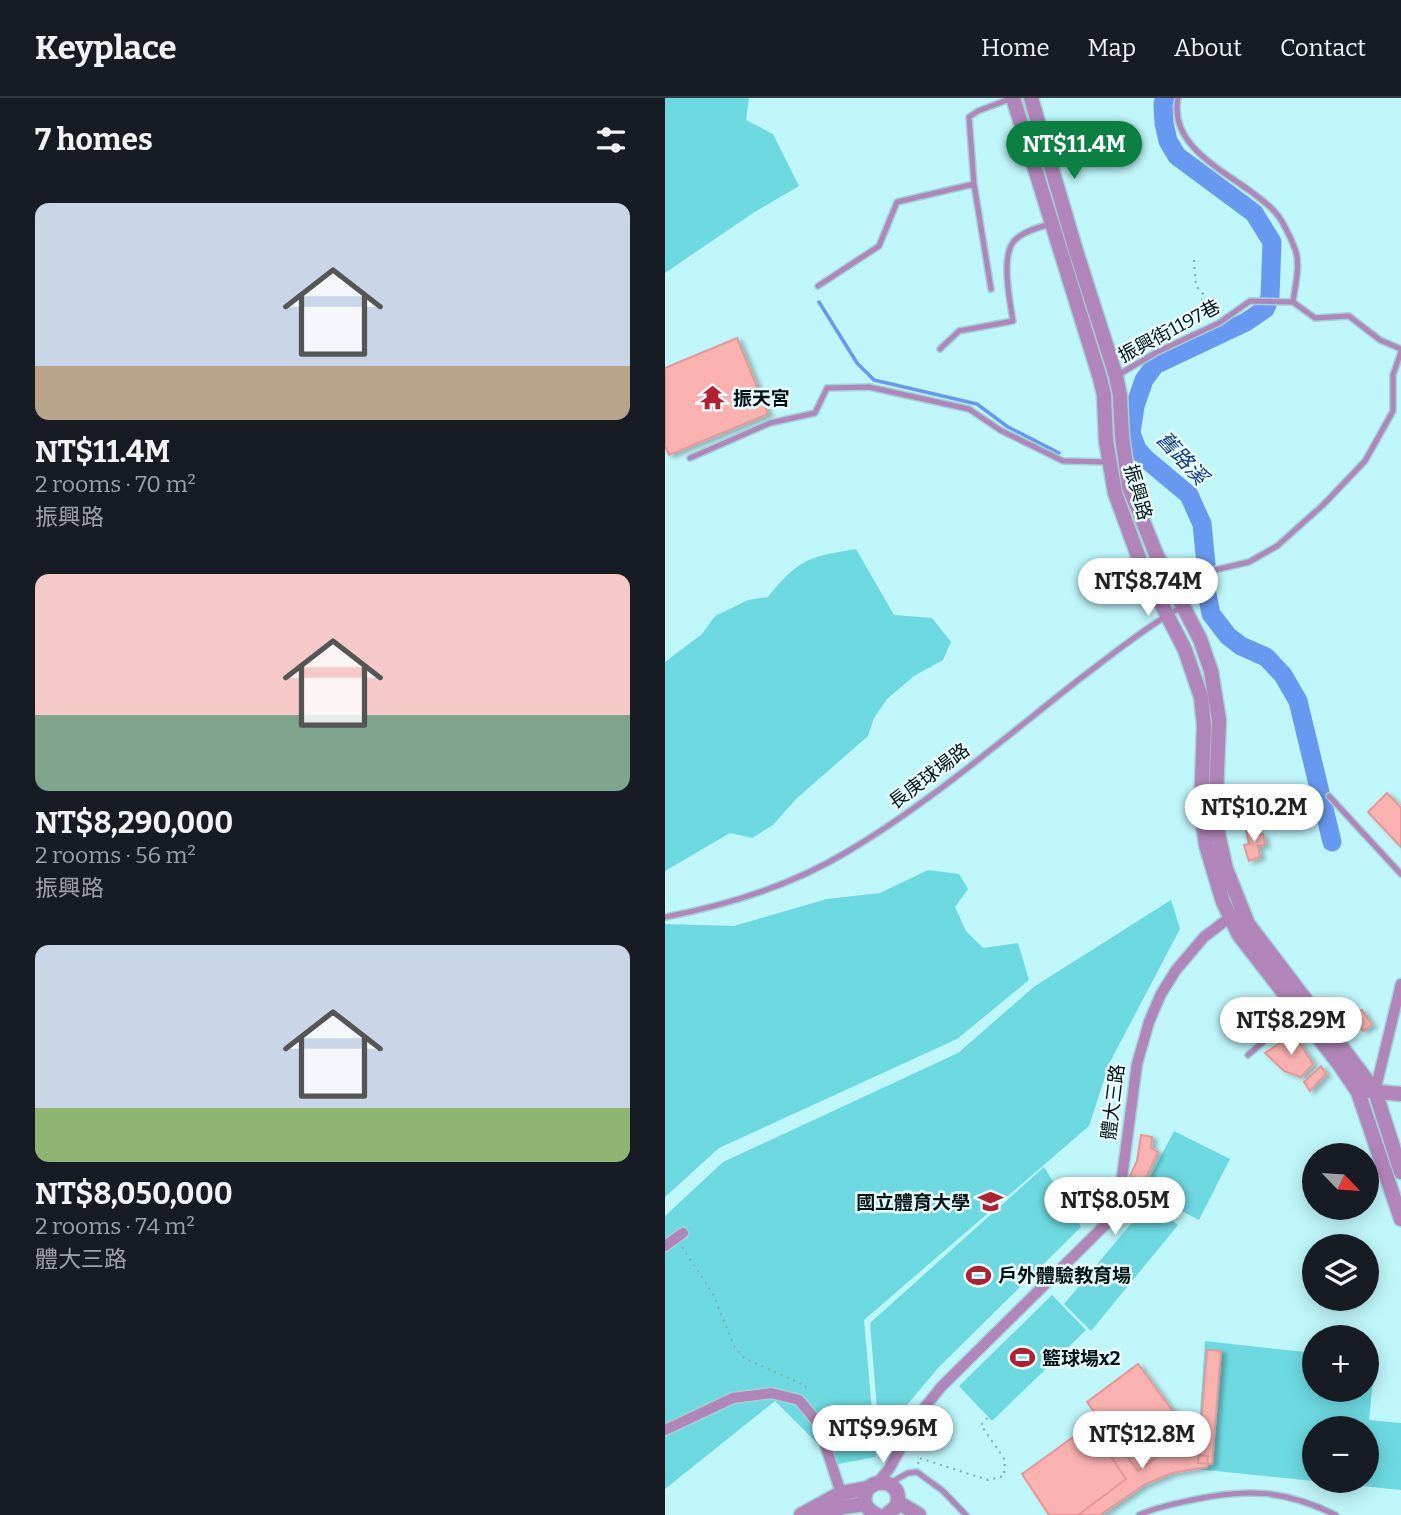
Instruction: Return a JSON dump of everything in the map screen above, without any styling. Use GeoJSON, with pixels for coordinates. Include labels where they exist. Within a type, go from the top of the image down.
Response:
{"type":"FeatureCollection","features":[{"type":"Feature","properties":{"kind":"street","name":"振興路"},"geometry":{"type":"LineString","coordinates":[[1013,98],[1102,387],[1115,493],[1141,564],[1185,650],[1201,697],[1204,726],[1201,809],[1209,856],[1235,914],[1248,924],[1375,1091],[1401,1172]]}},
{"type":"Feature","properties":{"kind":"street","name":"振興路"},"geometry":{"type":"LineString","coordinates":[[1031,98],[1116,376],[1129,486],[1168,576],[1200,639],[1216,694],[1219,720],[1215,820],[1239,934],[1358,1092],[1401,1219]]}},
{"type":"Feature","properties":{"kind":"street","name":"體大三路"},"geometry":{"type":"LineString","coordinates":[[878,1485],[890,1469],[921,1412],[941,1387],[1105,1225],[1119,1200],[1137,1064],[1149,1022],[1161,994],[1176,970],[1204,937],[1235,914]]}},
{"type":"Feature","properties":{"kind":"street"},"geometry":{"type":"LineString","coordinates":[[1375,1091],[1401,984]]}},
{"type":"Feature","properties":{"kind":"street"},"geometry":{"type":"LineString","coordinates":[[1358,1092],[1401,1094]]}},
{"type":"Feature","properties":{"kind":"street"},"geometry":{"type":"LineString","coordinates":[[665,1246],[679,1236]]}},
{"type":"Feature","properties":{"kind":"street"},"geometry":{"type":"LineString","coordinates":[[665,1430],[733,1398],[771,1393],[799,1400],[818,1423],[841,1493]]}},
{"type":"Feature","properties":{"kind":"street"},"geometry":{"type":"LineString","coordinates":[[878,1485],[865,1499],[865,1504],[872,1513],[919,1515]]}},
{"type":"Feature","properties":{"kind":"street"},"geometry":{"type":"LineString","coordinates":[[801,1515],[841,1493],[878,1485],[897,1492],[888,1512]]}},
{"type":"Feature","properties":{"kind":"street"},"geometry":{"type":"LineString","coordinates":[[822,1515],[843,1507],[865,1504]]}},
{"type":"Feature","properties":{"kind":"lane"},"geometry":{"type":"LineString","coordinates":[[991,289],[974,184],[969,117],[1013,98]]}},
{"type":"Feature","properties":{"kind":"lane"},"geometry":{"type":"LineString","coordinates":[[1168,576],[1193,575],[1249,562],[1277,546],[1323,505],[1365,461],[1393,411],[1393,375],[1401,351],[1380,340],[1349,316],[1315,318],[1293,303],[1296,250],[1275,211],[1190,146],[1175,111],[1178,98]]}},
{"type":"Feature","properties":{"kind":"lane"},"geometry":{"type":"LineString","coordinates":[[818,286],[879,247],[897,202],[974,184]]}},
{"type":"Feature","properties":{"kind":"lane"},"geometry":{"type":"LineString","coordinates":[[940,349],[960,331],[1013,321],[1009,290],[1010,249],[1015,240],[1051,223]]}},
{"type":"Feature","properties":{"kind":"lane","name":"振興街1197巷"},"geometry":{"type":"LineString","coordinates":[[1102,387],[1157,352],[1219,323],[1249,301],[1293,303]]}},
{"type":"Feature","properties":{"kind":"lane"},"geometry":{"type":"LineString","coordinates":[[690,458],[770,423],[815,413],[827,388],[869,387],[969,409],[1000,430],[1063,461],[1125,461]]}},
{"type":"Feature","properties":{"kind":"lane","name":"長庚球場路"},"geometry":{"type":"LineString","coordinates":[[665,917],[743,898],[800,877],[845,853],[901,817],[1125,644],[1183,606]]}},
{"type":"Feature","properties":{"kind":"lane"},"geometry":{"type":"LineString","coordinates":[[1329,796],[1401,874]]}},
{"type":"Feature","properties":{"kind":"lane"},"geometry":{"type":"LineString","coordinates":[[1248,1055],[1298,1012]]}},
{"type":"Feature","properties":{"kind":"lane"},"geometry":{"type":"LineString","coordinates":[[878,1485],[917,1472],[943,1491],[966,1515]]}},
{"type":"Feature","properties":{"kind":"lane"},"geometry":{"type":"LineString","coordinates":[[1139,1515],[1163,1505],[1236,1492],[1282,1495],[1336,1515]]}},
{"type":"Feature","properties":{"kind":"path"},"geometry":{"type":"LineString","coordinates":[[1194,260],[1196,286],[1203,294],[1196,334]]}},
{"type":"Feature","properties":{"kind":"path"},"geometry":{"type":"LineString","coordinates":[[679,1236],[713,1294],[734,1346],[744,1358],[806,1386],[799,1400]]}},
{"type":"Feature","properties":{"kind":"path"},"geometry":{"type":"LineString","coordinates":[[917,1472],[919,1458],[988,1480],[1004,1476],[1005,1460],[981,1425],[988,1417]]}},
{"type":"Feature","properties":{"kind":"shaded area"},"geometry":{"type":"Polygon","coordinates":[[[665,98],[749,98],[746,120],[773,134],[799,186],[753,213],[665,273],[665,98]]]}},
{"type":"Feature","properties":{"kind":"shaded area"},"geometry":{"type":"Polygon","coordinates":[[[856,549],[894,615],[932,618],[951,642],[943,660],[914,676],[887,699],[874,718],[868,736],[796,799],[773,825],[752,838],[730,833],[665,871],[665,662],[702,634],[715,616],[748,600],[768,597],[797,567],[815,558],[856,549]]]}},
{"type":"Feature","properties":{"kind":"shaded area"},"geometry":{"type":"Polygon","coordinates":[[[928,870],[959,874],[968,889],[955,907],[966,931],[983,948],[1018,943],[1029,980],[957,1039],[719,1148],[665,1197],[665,924],[734,926],[827,899],[880,893],[928,870]]]}},
{"type":"Feature","properties":{"kind":"shaded area"},"geometry":{"type":"Polygon","coordinates":[[[1171,900],[1180,929],[1110,1062],[1089,1126],[864,1320],[876,1457],[838,1464],[775,1401],[665,1489],[665,1216],[723,1162],[958,1053],[1035,986],[1171,900]]]}},
{"type":"Feature","properties":{"kind":"shaded area"},"geometry":{"type":"Polygon","coordinates":[[[1174,1131],[1230,1159],[1199,1220],[1143,1191],[1174,1131]]]}},
{"type":"Feature","properties":{"kind":"shaded area","name":"戶外體驗教育場"},"geometry":{"type":"Polygon","coordinates":[[[1044,1167],[1081,1227],[938,1368],[879,1434],[870,1323],[1044,1167]]]}},
{"type":"Feature","properties":{"kind":"shaded area"},"geometry":{"type":"Polygon","coordinates":[[[1149,1202],[1178,1225],[1091,1331],[1064,1304],[1149,1202]]]}},
{"type":"Feature","properties":{"kind":"shaded area","name":"籃球場x2"},"geometry":{"type":"Polygon","coordinates":[[[1052,1295],[1086,1330],[992,1421],[959,1386],[1052,1295]]]}},
{"type":"Feature","properties":{"kind":"shaded area"},"geometry":{"type":"Polygon","coordinates":[[[1205,1341],[1302,1352],[1302,1402],[1371,1402],[1369,1416],[1302,1416],[1302,1480],[1196,1469],[1205,1341]]]}},
{"type":"Feature","properties":{"kind":"shaded area"},"geometry":{"type":"Polygon","coordinates":[[[1379,1421],[1401,1423],[1401,1490],[1379,1488],[1379,1421]]]}},
{"type":"Feature","properties":{"kind":"building","name":"振天宮"},"geometry":{"type":"Polygon","coordinates":[[[737,338],[768,414],[669,455],[665,446],[665,368],[737,338]]]}},
{"type":"Feature","properties":{"kind":"building"},"geometry":{"type":"Polygon","coordinates":[[[1387,793],[1401,808],[1401,847],[1368,812],[1387,793]]]}},
{"type":"Feature","properties":{"kind":"building"},"geometry":{"type":"Polygon","coordinates":[[[1255,826],[1257,836],[1263,834],[1265,845],[1258,846],[1260,857],[1249,861],[1244,845],[1249,844],[1246,830],[1255,826]]]}},
{"type":"Feature","properties":{"kind":"building"},"geometry":{"type":"Polygon","coordinates":[[[1362,1010],[1372,1025],[1363,1031],[1352,1015],[1362,1010]]]}},
{"type":"Feature","properties":{"kind":"building"},"geometry":{"type":"Polygon","coordinates":[[[1294,1034],[1313,1064],[1301,1077],[1284,1071],[1265,1053],[1294,1034]]]}},
{"type":"Feature","properties":{"kind":"building"},"geometry":{"type":"Polygon","coordinates":[[[1321,1066],[1326,1074],[1310,1091],[1304,1082],[1321,1066]]]}},
{"type":"Feature","properties":{"kind":"building"},"geometry":{"type":"Polygon","coordinates":[[[1141,1135],[1152,1137],[1151,1148],[1158,1152],[1144,1182],[1130,1176],[1137,1161],[1141,1135]]]}},
{"type":"Feature","properties":{"kind":"building"},"geometry":{"type":"Polygon","coordinates":[[[1207,1350],[1221,1351],[1212,1464],[1198,1463],[1207,1350]]]}},
{"type":"Feature","properties":{"kind":"building"},"geometry":{"type":"Polygon","coordinates":[[[1138,1364],[1189,1433],[1138,1471],[1087,1402],[1138,1364]]]}},
{"type":"Feature","properties":{"kind":"building"},"geometry":{"type":"Polygon","coordinates":[[[1090,1425],[1126,1479],[1078,1515],[1049,1515],[1022,1474],[1090,1425]]]}},
{"type":"Feature","properties":{"kind":"building"},"geometry":{"type":"Polygon","coordinates":[[[1107,1429],[1138,1471],[1179,1440],[1188,1454],[1208,1456],[1207,1467],[1172,1473],[1144,1485],[1100,1515],[1078,1515],[1126,1479],[1097,1436],[1107,1429]]]}},
{"type":"Feature","properties":{"kind":"waterway","name":"舊路溪"},"geometry":{"type":"LineString","coordinates":[[1165,98],[1164,123],[1168,141],[1177,156],[1254,213],[1272,242],[1270,297],[1265,309],[1246,322],[1155,365],[1144,380],[1135,406],[1131,433],[1137,449],[1146,459],[1189,495],[1202,524],[1205,584],[1211,614],[1228,636],[1241,646],[1266,657],[1283,675],[1298,701],[1332,842]]}},
{"type":"Feature","properties":{"kind":"waterway"},"geometry":{"type":"LineString","coordinates":[[819,302],[857,363],[874,380],[977,404],[1008,427],[1059,453]]}},
{"type":"Feature","properties":{"kind":"place","name":"振天宮"},"geometry":{"type":"Point","coordinates":[713,398]}},
{"type":"Feature","properties":{"kind":"place","name":"國立體育大學"},"geometry":{"type":"Point","coordinates":[990,1202]}},
{"type":"Feature","properties":{"kind":"place","name":"戶外體驗教育場"},"geometry":{"type":"Point","coordinates":[978,1275]}},
{"type":"Feature","properties":{"kind":"place","name":"籃球場x2"},"geometry":{"type":"Point","coordinates":[1022,1358]}}]}
